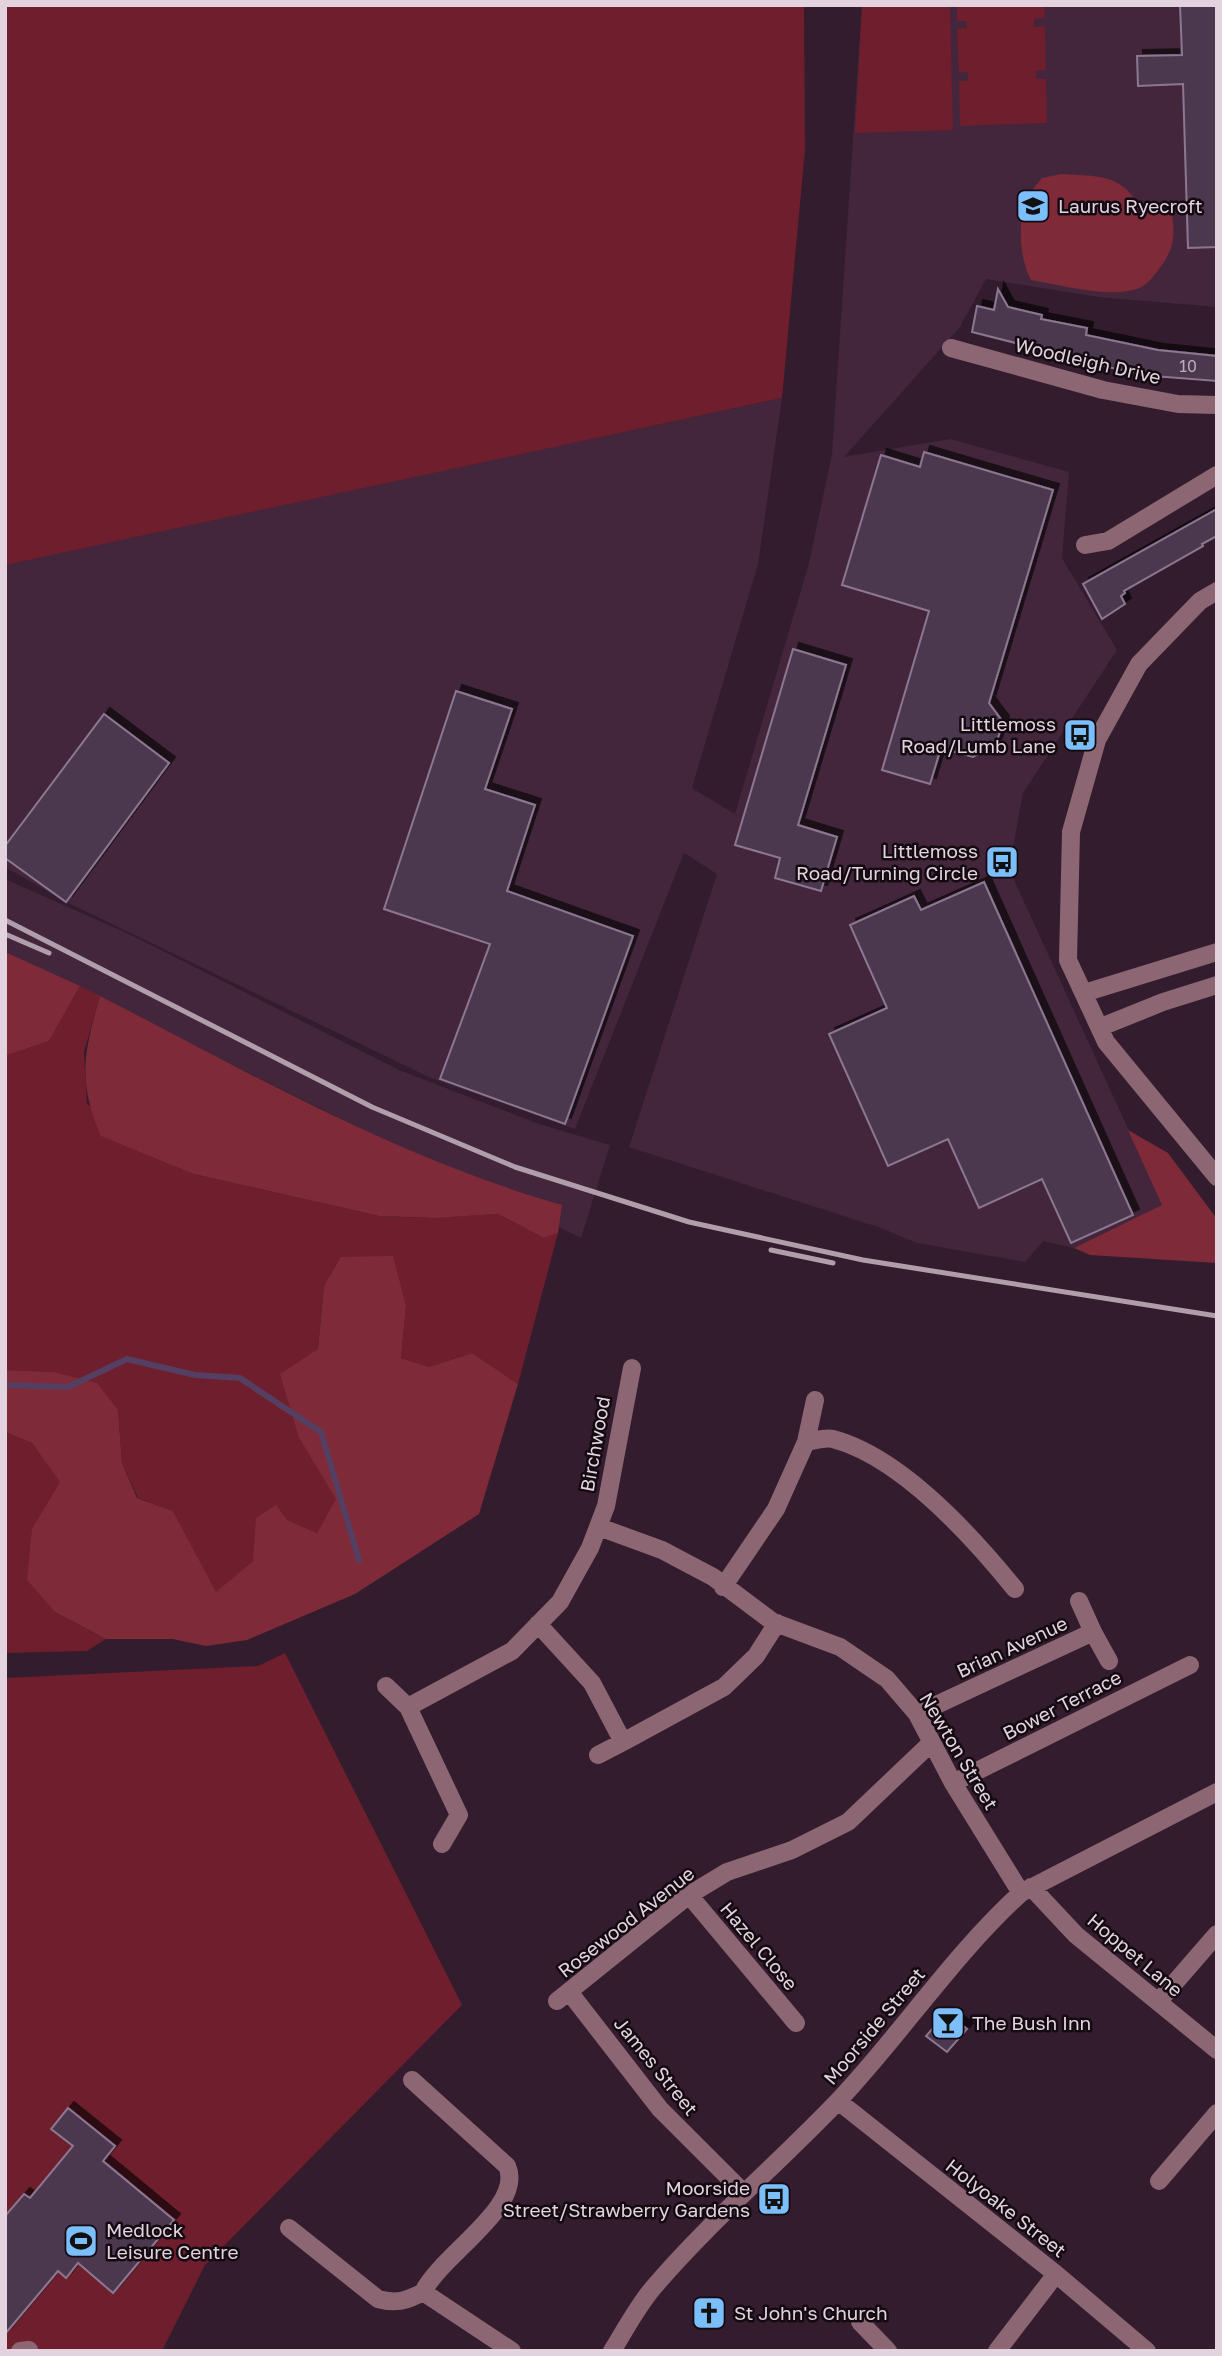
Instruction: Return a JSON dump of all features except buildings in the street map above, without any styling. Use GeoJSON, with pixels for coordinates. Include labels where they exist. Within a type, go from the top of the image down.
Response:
{"type":"FeatureCollection","features":[{"type":"Feature","properties":{"kind":"street","name":"Woodleigh Drive"},"geometry":{"type":"LineString","coordinates":[[951,348],[1102,390],[1178,404],[1217,405]]}},
{"type":"Feature","properties":{"kind":"street"},"geometry":{"type":"LineString","coordinates":[[1086,545],[1108,541],[1217,475]]}},
{"type":"Feature","properties":{"kind":"street"},"geometry":{"type":"LineString","coordinates":[[1217,592],[1200,601],[1139,664],[1097,740],[1071,832],[1068,960],[1106,1042],[1217,1177]]}},
{"type":"Feature","properties":{"kind":"street"},"geometry":{"type":"LineString","coordinates":[[1084,993],[1217,952]]}},
{"type":"Feature","properties":{"kind":"street"},"geometry":{"type":"LineString","coordinates":[[1101,1027],[1163,1002],[1217,985]]}},
{"type":"Feature","properties":{"kind":"street","name":"Birchwood"},"geometry":{"type":"LineString","coordinates":[[599,1527],[632,1368]]}},
{"type":"Feature","properties":{"kind":"street"},"geometry":{"type":"LineString","coordinates":[[723,1587],[776,1510],[806,1442],[815,1400]]}},
{"type":"Feature","properties":{"kind":"street"},"geometry":{"type":"LineString","coordinates":[[806,1442],[830,1438],[877,1458],[931,1501],[988,1556],[1015,1589]]}},
{"type":"Feature","properties":{"kind":"street"},"geometry":{"type":"LineString","coordinates":[[408,1707],[512,1651],[560,1602],[599,1527]]}},
{"type":"Feature","properties":{"kind":"street","name":"Newton Street"},"geometry":{"type":"LineString","coordinates":[[599,1527],[662,1550],[713,1577],[723,1587],[777,1623],[840,1647],[865,1661],[887,1679],[917,1714],[953,1783],[1026,1890]]}},
{"type":"Feature","properties":{"kind":"street","name":"Brian Avenue"},"geometry":{"type":"LineString","coordinates":[[917,1714],[1093,1633],[1079,1601]]}},
{"type":"Feature","properties":{"kind":"street"},"geometry":{"type":"LineString","coordinates":[[598,1755],[724,1686],[755,1656],[777,1623]]}},
{"type":"Feature","properties":{"kind":"street"},"geometry":{"type":"LineString","coordinates":[[538,1624],[592,1683],[623,1742]]}},
{"type":"Feature","properties":{"kind":"street"},"geometry":{"type":"LineString","coordinates":[[1093,1633],[1109,1661]]}},
{"type":"Feature","properties":{"kind":"street","name":"Bower Terrace"},"geometry":{"type":"LineString","coordinates":[[953,1783],[1190,1665]]}},
{"type":"Feature","properties":{"kind":"street"},"geometry":{"type":"LineString","coordinates":[[386,1686],[408,1707],[459,1815],[442,1844]]}},
{"type":"Feature","properties":{"kind":"street","name":"Rosewood Avenue"},"geometry":{"type":"LineString","coordinates":[[564,1997],[690,1895],[727,1872],[792,1850],[848,1822],[931,1743]]}},
{"type":"Feature","properties":{"kind":"street","name":"Moorside Street"},"geometry":{"type":"LineString","coordinates":[[612,2351],[651,2290],[743,2192],[838,2101],[901,2032],[975,1936],[1026,1890],[1217,1792]]}},
{"type":"Feature","properties":{"kind":"street","name":"Hoppet Lane"},"geometry":{"type":"LineString","coordinates":[[1026,1890],[1076,1935],[1217,2050]]}},
{"type":"Feature","properties":{"kind":"street","name":"Hazel Close"},"geometry":{"type":"LineString","coordinates":[[690,1895],[796,2023]]}},
{"type":"Feature","properties":{"kind":"street"},"geometry":{"type":"LineString","coordinates":[[1158,2002],[1217,1934]]}},
{"type":"Feature","properties":{"kind":"street","name":"James Street"},"geometry":{"type":"LineString","coordinates":[[564,1997],[660,2109],[743,2192]]}},
{"type":"Feature","properties":{"kind":"street"},"geometry":{"type":"LineString","coordinates":[[289,2228],[378,2299],[392,2303],[406,2301],[423,2292],[432,2275],[503,2205],[511,2186],[512,2176],[507,2166],[412,2080]]}},
{"type":"Feature","properties":{"kind":"street","name":"Holyoake Street"},"geometry":{"type":"LineString","coordinates":[[838,2101],[1056,2274],[1147,2351]]}},
{"type":"Feature","properties":{"kind":"street"},"geometry":{"type":"LineString","coordinates":[[1159,2180],[1217,2113]]}},
{"type":"Feature","properties":{"kind":"street"},"geometry":{"type":"LineString","coordinates":[[997,2351],[1056,2274]]}},
{"type":"Feature","properties":{"kind":"street"},"geometry":{"type":"LineString","coordinates":[[423,2292],[512,2351]]}},
{"type":"Feature","properties":{"kind":"street"},"geometry":{"type":"LineString","coordinates":[[860,2322],[888,2351]]}},
{"type":"Feature","properties":{"kind":"shaded area"},"geometry":{"type":"Polygon","coordinates":[[[5,5],[804,5],[805,150],[782,398],[5,565],[5,5]]]}},
{"type":"Feature","properties":{"kind":"shaded area"},"geometry":{"type":"Polygon","coordinates":[[[862,5],[1217,5],[1217,307],[1098,297],[986,279],[960,327],[844,457],[950,439],[1069,472],[1062,558],[1117,650],[1023,793],[1009,869],[1163,1205],[1074,1248],[1043,1241],[1025,1262],[917,1243],[881,1228],[629,1147],[717,874],[684,853],[575,1129],[431,1078],[66,902],[5,867],[5,564],[782,398],[758,564],[692,788],[735,814],[809,563],[832,454],[862,5]]]}},
{"type":"Feature","properties":{"kind":"shaded area"},"geometry":{"type":"Polygon","coordinates":[[[862,5],[950,5],[953,130],[855,133],[862,5]]]}},
{"type":"Feature","properties":{"kind":"shaded area"},"geometry":{"type":"Polygon","coordinates":[[[957,5],[1044,5],[1045,18],[1034,19],[1034,27],[1045,26],[1046,70],[1036,71],[1036,79],[1046,79],[1047,123],[960,126],[959,81],[968,81],[968,72],[959,73],[957,29],[967,28],[966,21],[957,21],[957,5]]]}},
{"type":"Feature","properties":{"kind":"shaded area"},"geometry":{"type":"Polygon","coordinates":[[[1061,174],[1104,178],[1127,190],[1151,215],[1163,211],[1172,215],[1171,248],[1146,284],[1138,289],[1108,292],[1031,280],[1022,250],[1024,206],[1029,194],[1042,178],[1061,174]]]}},
{"type":"Feature","properties":{"kind":"shaded area"},"geometry":{"type":"Polygon","coordinates":[[[5,879],[131,935],[399,1070],[539,1124],[610,1145],[581,1238],[5,952],[5,879]]]}},
{"type":"Feature","properties":{"kind":"shaded area"},"geometry":{"type":"Polygon","coordinates":[[[5,952],[80,986],[49,1041],[5,1056],[5,952]]]}},
{"type":"Feature","properties":{"kind":"shaded area"},"geometry":{"type":"Polygon","coordinates":[[[80,986],[100,996],[84,1052],[87,1104],[194,1174],[379,1216],[426,1218],[498,1214],[544,1238],[558,1233],[518,1384],[472,1353],[429,1367],[401,1358],[406,1306],[324,1286],[318,1349],[299,1438],[337,1499],[317,1533],[286,1520],[253,1561],[216,1593],[173,1511],[138,1498],[122,1463],[118,1410],[54,1372],[5,1370],[5,1056],[49,1041],[80,986]]]}},
{"type":"Feature","properties":{"kind":"shaded area"},"geometry":{"type":"Polygon","coordinates":[[[100,996],[269,1084],[384,1139],[442,1164],[562,1205],[558,1233],[544,1238],[498,1214],[434,1218],[379,1216],[194,1174],[101,1136],[88,1099],[86,1082],[87,1050],[100,996]]]}},
{"type":"Feature","properties":{"kind":"shaded area"},"geometry":{"type":"Polygon","coordinates":[[[1128,1130],[1168,1153],[1217,1219],[1217,1263],[1090,1255],[1074,1248],[1162,1205],[1128,1130]]]}},
{"type":"Feature","properties":{"kind":"shaded area"},"geometry":{"type":"Polygon","coordinates":[[[393,1256],[406,1306],[401,1358],[429,1367],[472,1353],[518,1384],[479,1514],[355,1594],[247,1640],[206,1646],[173,1639],[106,1639],[55,1612],[27,1580],[32,1529],[60,1482],[32,1443],[5,1432],[5,1370],[54,1372],[97,1383],[118,1410],[122,1463],[137,1498],[173,1511],[216,1592],[253,1561],[256,1518],[276,1505],[287,1520],[317,1533],[336,1499],[299,1438],[280,1374],[318,1349],[324,1286],[341,1257],[393,1256]]]}},
{"type":"Feature","properties":{"kind":"shaded area"},"geometry":{"type":"Polygon","coordinates":[[[5,1432],[32,1443],[61,1482],[55,1612],[106,1639],[87,1651],[5,1653],[5,1432]]]}},
{"type":"Feature","properties":{"kind":"shaded area"},"geometry":{"type":"Polygon","coordinates":[[[285,1653],[462,2005],[205,2265],[162,2351],[5,2351],[5,1678],[258,1666],[285,1653]]]}},
{"type":"Feature","properties":{"kind":"waterway"},"geometry":{"type":"LineString","coordinates":[[5,1385],[68,1387],[127,1359],[195,1375],[240,1378],[321,1432],[359,1560]]}},
{"type":"Feature","properties":{"kind":"railway"},"geometry":{"type":"LineString","coordinates":[[5,920],[372,1107],[515,1167],[689,1222],[863,1260],[1217,1316]]}},
{"type":"Feature","properties":{"kind":"railway"},"geometry":{"type":"LineString","coordinates":[[5,934],[49,953]]}},
{"type":"Feature","properties":{"kind":"railway"},"geometry":{"type":"LineString","coordinates":[[771,1250],[833,1263]]}},
{"type":"Feature","properties":{"kind":"place","name":"Laurus Ryecroft"},"geometry":{"type":"Point","coordinates":[1033,206]}},
{"type":"Feature","properties":{"kind":"place","name":"Littlemoss Road/Lumb Lane"},"geometry":{"type":"Point","coordinates":[1080,735]}},
{"type":"Feature","properties":{"kind":"place","name":"Littlemoss Road/Turning Circle"},"geometry":{"type":"Point","coordinates":[1002,862]}},
{"type":"Feature","properties":{"kind":"place","name":"The Bush Inn"},"geometry":{"type":"Point","coordinates":[948,2023]}},
{"type":"Feature","properties":{"kind":"place","name":"Moorside Street/Strawberry Gardens"},"geometry":{"type":"Point","coordinates":[774,2199]}},
{"type":"Feature","properties":{"kind":"place","name":"Medlock Leisure Centre"},"geometry":{"type":"Point","coordinates":[81,2241]}},
{"type":"Feature","properties":{"kind":"place","name":"St John's Church"},"geometry":{"type":"Point","coordinates":[709,2313]}}]}
